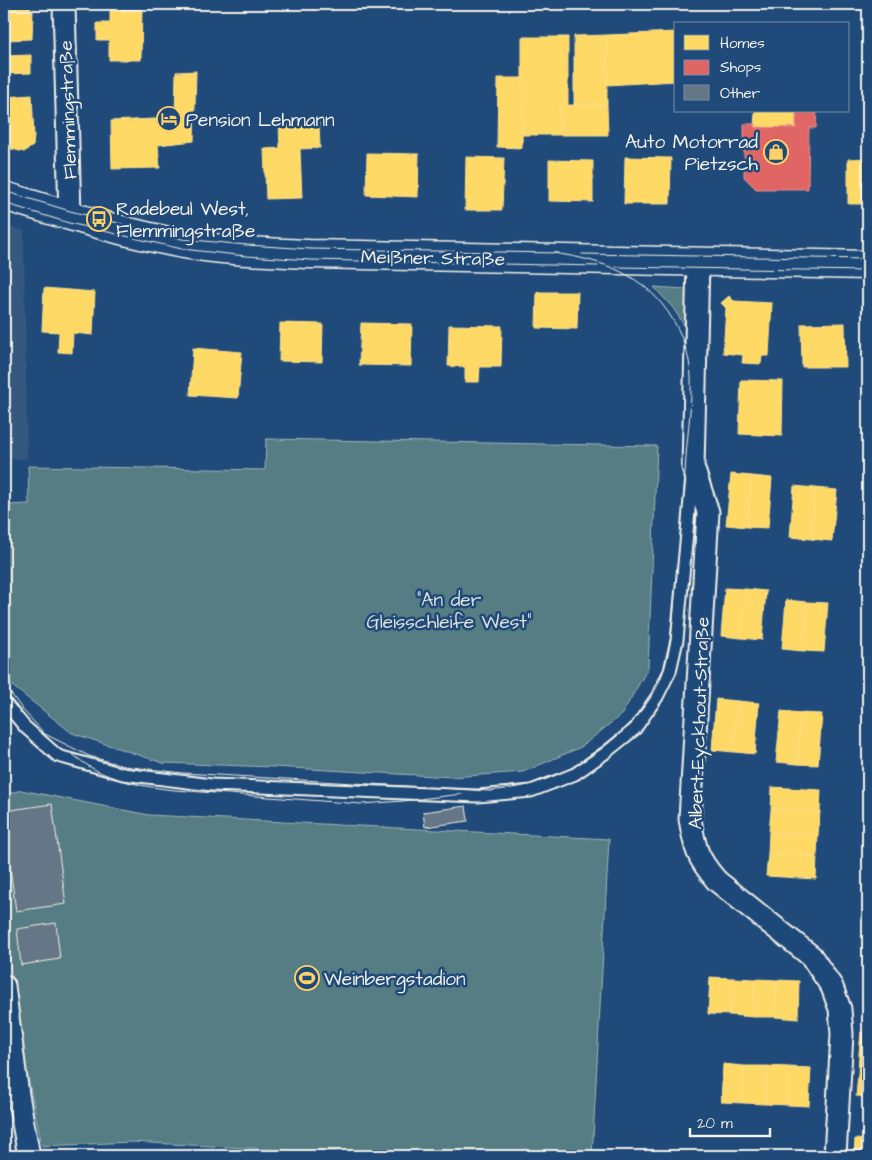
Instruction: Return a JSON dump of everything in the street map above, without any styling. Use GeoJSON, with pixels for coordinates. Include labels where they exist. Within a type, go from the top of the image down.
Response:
{"type":"FeatureCollection","features":[{"type":"Feature","properties":{"kind":"main road","name":"Meißner Straße"},"geometry":{"type":"LineString","coordinates":[[4,196],[70,216],[184,244],[247,251],[319,255],[868,265]]}},
{"type":"Feature","properties":{"kind":"street","name":"Flemmingstraße"},"geometry":{"type":"LineString","coordinates":[[64,4],[70,216]]}},
{"type":"Feature","properties":{"kind":"street","name":"Albert-Eyckhout-Straße"},"geometry":{"type":"LineString","coordinates":[[698,261],[693,467],[708,512],[690,819],[695,848],[705,867],[717,881],[737,898],[811,956],[832,987],[840,1009],[842,1034],[835,1156]]}},
{"type":"Feature","properties":{"kind":"street"},"geometry":{"type":"LineString","coordinates":[[4,986],[28,1156]]}},
{"type":"Feature","properties":{"kind":"lane"},"geometry":{"type":"LineString","coordinates":[[4,702],[24,727],[58,756],[123,774],[212,785],[478,796],[531,791],[575,774],[605,753],[635,729],[658,697],[670,671],[678,640],[693,467]]}},
{"type":"Feature","properties":{"kind":"shaded area"},"geometry":{"type":"Polygon","coordinates":[[[4,225],[24,231],[27,459],[4,459],[4,225]]]}},
{"type":"Feature","properties":{"kind":"green space"},"geometry":{"type":"Polygon","coordinates":[[[654,287],[686,289],[686,328],[673,308],[654,287]]]}},
{"type":"Feature","properties":{"kind":"green space","name":"\"An der Gleisschleife West\""},"geometry":{"type":"Polygon","coordinates":[[[266,439],[657,446],[648,668],[622,714],[581,747],[523,772],[452,777],[163,763],[72,733],[11,685],[4,670],[4,505],[29,504],[28,466],[265,470],[266,439]]]}},
{"type":"Feature","properties":{"kind":"green space","name":"Weinbergstadion"},"geometry":{"type":"Polygon","coordinates":[[[21,790],[149,815],[609,839],[592,1156],[400,1156],[132,1142],[42,1146],[20,1039],[4,917],[4,795],[21,790]]]}},
{"type":"Feature","properties":{"kind":"building: Homes"},"geometry":{"type":"Polygon","coordinates":[[[4,4],[30,4],[31,11],[33,11],[32,39],[4,40],[4,4]]]}},
{"type":"Feature","properties":{"kind":"building: Homes"},"geometry":{"type":"Polygon","coordinates":[[[110,8],[142,8],[141,60],[109,60],[109,40],[97,40],[97,23],[110,23],[110,8]]]}},
{"type":"Feature","properties":{"kind":"building: Homes"},"geometry":{"type":"Polygon","coordinates":[[[674,32],[674,81],[607,85],[607,35],[674,32]]]}},
{"type":"Feature","properties":{"kind":"building: Homes"},"geometry":{"type":"Polygon","coordinates":[[[607,35],[607,105],[574,105],[574,36],[607,35]]]}},
{"type":"Feature","properties":{"kind":"building: Homes"},"geometry":{"type":"Polygon","coordinates":[[[522,37],[568,37],[568,106],[560,105],[560,135],[522,135],[522,37]]]}},
{"type":"Feature","properties":{"kind":"building: Homes"},"geometry":{"type":"Polygon","coordinates":[[[31,55],[31,73],[4,74],[4,56],[31,55]]]}},
{"type":"Feature","properties":{"kind":"building: Homes","name":"Pension Lehmann"},"geometry":{"type":"Polygon","coordinates":[[[196,71],[194,141],[158,145],[160,168],[112,169],[111,121],[175,118],[176,72],[196,71]]]}},
{"type":"Feature","properties":{"kind":"building: Homes"},"geometry":{"type":"Polygon","coordinates":[[[498,78],[523,78],[522,148],[497,147],[498,78]]]}},
{"type":"Feature","properties":{"kind":"building: Homes"},"geometry":{"type":"Polygon","coordinates":[[[32,95],[33,146],[24,152],[4,147],[4,97],[32,95]]]}},
{"type":"Feature","properties":{"kind":"building: Homes"},"geometry":{"type":"Polygon","coordinates":[[[560,105],[607,105],[608,135],[560,135],[560,105]]]}},
{"type":"Feature","properties":{"kind":"building: Homes"},"geometry":{"type":"Polygon","coordinates":[[[755,112],[796,112],[796,128],[754,127],[755,112]]]}},
{"type":"Feature","properties":{"kind":"building: Homes"},"geometry":{"type":"Polygon","coordinates":[[[319,123],[320,148],[300,149],[302,198],[266,199],[264,149],[280,148],[279,125],[319,123]]]}},
{"type":"Feature","properties":{"kind":"building: Homes"},"geometry":{"type":"Polygon","coordinates":[[[367,153],[419,154],[418,197],[366,195],[367,153]]]}},
{"type":"Feature","properties":{"kind":"building: Homes"},"geometry":{"type":"Polygon","coordinates":[[[466,157],[504,158],[502,210],[465,210],[466,157]]]}},
{"type":"Feature","properties":{"kind":"building: Homes"},"geometry":{"type":"Polygon","coordinates":[[[625,157],[671,158],[670,204],[624,204],[625,157]]]}},
{"type":"Feature","properties":{"kind":"building: Homes"},"geometry":{"type":"Polygon","coordinates":[[[868,158],[868,204],[848,204],[848,159],[868,158]]]}},
{"type":"Feature","properties":{"kind":"building: Homes"},"geometry":{"type":"Polygon","coordinates":[[[549,160],[593,161],[593,202],[549,201],[549,160]]]}},
{"type":"Feature","properties":{"kind":"building: Homes"},"geometry":{"type":"Polygon","coordinates":[[[44,288],[95,292],[93,335],[73,333],[72,353],[58,352],[59,332],[42,331],[44,288]]]}},
{"type":"Feature","properties":{"kind":"building: Homes"},"geometry":{"type":"Polygon","coordinates":[[[537,292],[578,292],[577,329],[536,328],[537,292]]]}},
{"type":"Feature","properties":{"kind":"building: Homes"},"geometry":{"type":"Polygon","coordinates":[[[729,296],[734,301],[772,303],[769,356],[762,356],[761,364],[742,363],[743,355],[723,353],[726,308],[721,303],[729,296]]]}},
{"type":"Feature","properties":{"kind":"building: Homes"},"geometry":{"type":"Polygon","coordinates":[[[280,323],[323,324],[322,362],[279,361],[280,323]]]}},
{"type":"Feature","properties":{"kind":"building: Homes"},"geometry":{"type":"Polygon","coordinates":[[[361,323],[412,324],[411,366],[359,365],[361,323]]]}},
{"type":"Feature","properties":{"kind":"building: Homes"},"geometry":{"type":"Polygon","coordinates":[[[845,323],[846,367],[802,367],[801,324],[845,323]]]}},
{"type":"Feature","properties":{"kind":"building: Homes"},"geometry":{"type":"Polygon","coordinates":[[[449,325],[502,326],[501,367],[480,367],[479,382],[465,382],[465,367],[448,366],[449,325]]]}},
{"type":"Feature","properties":{"kind":"building: Homes"},"geometry":{"type":"Polygon","coordinates":[[[193,348],[242,352],[238,398],[190,395],[193,348]]]}},
{"type":"Feature","properties":{"kind":"building: Homes"},"geometry":{"type":"Polygon","coordinates":[[[741,380],[783,381],[782,436],[739,434],[741,380]]]}},
{"type":"Feature","properties":{"kind":"building: Homes"},"geometry":{"type":"Polygon","coordinates":[[[731,474],[752,476],[747,527],[726,525],[731,474]]]}},
{"type":"Feature","properties":{"kind":"building: Homes"},"geometry":{"type":"Polygon","coordinates":[[[752,476],[772,478],[768,528],[747,527],[752,476]]]}},
{"type":"Feature","properties":{"kind":"building: Homes"},"geometry":{"type":"Polygon","coordinates":[[[794,486],[815,488],[811,539],[790,537],[794,486]]]}},
{"type":"Feature","properties":{"kind":"building: Homes"},"geometry":{"type":"Polygon","coordinates":[[[815,488],[837,490],[832,541],[811,539],[815,488]]]}},
{"type":"Feature","properties":{"kind":"building: Homes"},"geometry":{"type":"Polygon","coordinates":[[[725,588],[746,589],[741,638],[721,636],[725,588]]]}},
{"type":"Feature","properties":{"kind":"building: Homes"},"geometry":{"type":"Polygon","coordinates":[[[746,589],[766,591],[762,640],[741,638],[746,589]]]}},
{"type":"Feature","properties":{"kind":"building: Homes"},"geometry":{"type":"Polygon","coordinates":[[[786,600],[807,602],[803,651],[782,649],[786,600]]]}},
{"type":"Feature","properties":{"kind":"building: Homes"},"geometry":{"type":"Polygon","coordinates":[[[807,602],[828,603],[824,652],[803,651],[807,602]]]}},
{"type":"Feature","properties":{"kind":"building: Homes"},"geometry":{"type":"Polygon","coordinates":[[[716,699],[738,701],[734,752],[712,750],[716,699]]]}},
{"type":"Feature","properties":{"kind":"building: Homes"},"geometry":{"type":"Polygon","coordinates":[[[738,701],[759,703],[755,754],[734,752],[738,701]]]}},
{"type":"Feature","properties":{"kind":"building: Homes"},"geometry":{"type":"Polygon","coordinates":[[[781,711],[801,713],[797,764],[776,762],[781,711]]]}},
{"type":"Feature","properties":{"kind":"building: Homes"},"geometry":{"type":"Polygon","coordinates":[[[801,713],[822,714],[818,765],[797,764],[801,713]]]}},
{"type":"Feature","properties":{"kind":"building: Homes"},"geometry":{"type":"Polygon","coordinates":[[[772,787],[821,790],[820,812],[771,810],[772,787]]]}},
{"type":"Feature","properties":{"kind":"building: Homes"},"geometry":{"type":"Polygon","coordinates":[[[771,810],[820,812],[818,835],[769,832],[771,810]]]}},
{"type":"Feature","properties":{"kind":"building: Homes"},"geometry":{"type":"Polygon","coordinates":[[[769,832],[818,835],[817,857],[768,854],[769,832]]]}},
{"type":"Feature","properties":{"kind":"building: Homes"},"geometry":{"type":"Polygon","coordinates":[[[768,854],[817,857],[816,879],[766,876],[768,854]]]}},
{"type":"Feature","properties":{"kind":"building: Homes"},"geometry":{"type":"Polygon","coordinates":[[[867,920],[868,942],[866,942],[867,920]]]}},
{"type":"Feature","properties":{"kind":"building: Homes"},"geometry":{"type":"Polygon","coordinates":[[[866,942],[868,942],[868,965],[864,965],[866,942]]]}},
{"type":"Feature","properties":{"kind":"building: Homes"},"geometry":{"type":"Polygon","coordinates":[[[864,965],[868,965],[868,987],[862,987],[864,965]]]}},
{"type":"Feature","properties":{"kind":"building: Homes"},"geometry":{"type":"Polygon","coordinates":[[[710,977],[732,978],[730,1015],[708,1014],[710,977]]]}},
{"type":"Feature","properties":{"kind":"building: Homes"},"geometry":{"type":"Polygon","coordinates":[[[732,978],[755,979],[753,1017],[730,1015],[732,978]]]}},
{"type":"Feature","properties":{"kind":"building: Homes"},"geometry":{"type":"Polygon","coordinates":[[[755,979],[777,980],[775,1017],[753,1017],[755,979]]]}},
{"type":"Feature","properties":{"kind":"building: Homes"},"geometry":{"type":"Polygon","coordinates":[[[777,980],[799,981],[798,1019],[775,1017],[777,980]]]}},
{"type":"Feature","properties":{"kind":"building: Homes"},"geometry":{"type":"Polygon","coordinates":[[[861,1032],[868,1032],[868,1054],[859,1053],[861,1032]]]}},
{"type":"Feature","properties":{"kind":"building: Homes"},"geometry":{"type":"Polygon","coordinates":[[[859,1053],[868,1054],[868,1075],[858,1074],[859,1053]]]}},
{"type":"Feature","properties":{"kind":"building: Homes"},"geometry":{"type":"Polygon","coordinates":[[[723,1064],[744,1066],[743,1103],[721,1102],[723,1064]]]}},
{"type":"Feature","properties":{"kind":"building: Homes"},"geometry":{"type":"Polygon","coordinates":[[[744,1066],[767,1066],[765,1104],[743,1103],[744,1066]]]}},
{"type":"Feature","properties":{"kind":"building: Homes"},"geometry":{"type":"Polygon","coordinates":[[[767,1066],[789,1067],[787,1105],[765,1104],[767,1066]]]}},
{"type":"Feature","properties":{"kind":"building: Homes"},"geometry":{"type":"Polygon","coordinates":[[[789,1067],[811,1068],[809,1106],[787,1105],[789,1067]]]}},
{"type":"Feature","properties":{"kind":"building: Homes"},"geometry":{"type":"Polygon","coordinates":[[[858,1074],[868,1075],[868,1097],[856,1096],[858,1074]]]}},
{"type":"Feature","properties":{"kind":"building: Homes"},"geometry":{"type":"Polygon","coordinates":[[[855,1139],[868,1140],[868,1156],[854,1156],[855,1139]]]}},
{"type":"Feature","properties":{"kind":"building: Homes"},"geometry":{"type":"Polygon","coordinates":[[[717,1152],[740,1153],[739,1156],[717,1156],[717,1152]]]}},
{"type":"Feature","properties":{"kind":"building: Homes"},"geometry":{"type":"Polygon","coordinates":[[[740,1153],[762,1154],[762,1156],[739,1156],[740,1153]]]}},
{"type":"Feature","properties":{"kind":"building: Homes"},"geometry":{"type":"Polygon","coordinates":[[[762,1154],[784,1155],[784,1156],[762,1156],[762,1154]]]}},
{"type":"Feature","properties":{"kind":"building: Shops","name":"Auto Motorrad Pietzsch"},"geometry":{"type":"Polygon","coordinates":[[[796,112],[817,112],[816,128],[809,128],[808,189],[756,189],[744,177],[744,124],[755,124],[754,127],[796,128],[796,112]]]}},
{"type":"Feature","properties":{"kind":"building: Shops"},"geometry":{"type":"Polygon","coordinates":[[[4,245],[9,251],[9,332],[4,332],[4,245]]]}},
{"type":"Feature","properties":{"kind":"building: Other"},"geometry":{"type":"Polygon","coordinates":[[[52,804],[66,904],[16,911],[4,825],[4,811],[52,804]]]}},
{"type":"Feature","properties":{"kind":"building: Other"},"geometry":{"type":"Polygon","coordinates":[[[466,806],[468,821],[425,827],[423,812],[466,806]]]}},
{"type":"Feature","properties":{"kind":"building: Other"},"geometry":{"type":"Polygon","coordinates":[[[56,923],[60,959],[21,965],[17,929],[56,923]]]}},
{"type":"Feature","properties":{"kind":"tram line"},"geometry":{"type":"LineString","coordinates":[[4,191],[70,211],[182,239],[311,249],[559,253]]}},
{"type":"Feature","properties":{"kind":"tram line"},"geometry":{"type":"LineString","coordinates":[[4,203],[69,223],[182,249],[246,256],[311,260],[598,266]]}},
{"type":"Feature","properties":{"kind":"tram line"},"geometry":{"type":"LineString","coordinates":[[4,684],[22,709],[45,734],[89,756],[124,766],[183,773],[490,791],[523,786],[546,779],[582,762],[599,751],[629,725],[642,710],[660,681],[665,667],[673,624],[690,407],[690,370],[683,340],[677,327],[662,304],[650,291],[636,280],[605,265],[553,253]]}},
{"type":"Feature","properties":{"kind":"tram line"},"geometry":{"type":"LineString","coordinates":[[582,254],[868,259]]}},
{"type":"Feature","properties":{"kind":"tram line"},"geometry":{"type":"LineString","coordinates":[[616,267],[868,271]]}},
{"type":"Feature","properties":{"kind":"tram line"},"geometry":{"type":"LineString","coordinates":[[71,753],[90,767],[121,780],[175,790],[362,804],[462,794]]}},
{"type":"Feature","properties":{"kind":"place","name":"Pension Lehmann"},"geometry":{"type":"Point","coordinates":[169,119]}},
{"type":"Feature","properties":{"kind":"place","name":"Auto Motorrad Pietzsch"},"geometry":{"type":"Point","coordinates":[776,152]}},
{"type":"Feature","properties":{"kind":"place","name":"Radebeul West, Flemmingstraße"},"geometry":{"type":"Point","coordinates":[99,219]}},
{"type":"Feature","properties":{"kind":"place","name":"Weinbergstadion"},"geometry":{"type":"Point","coordinates":[307,978]}}]}
